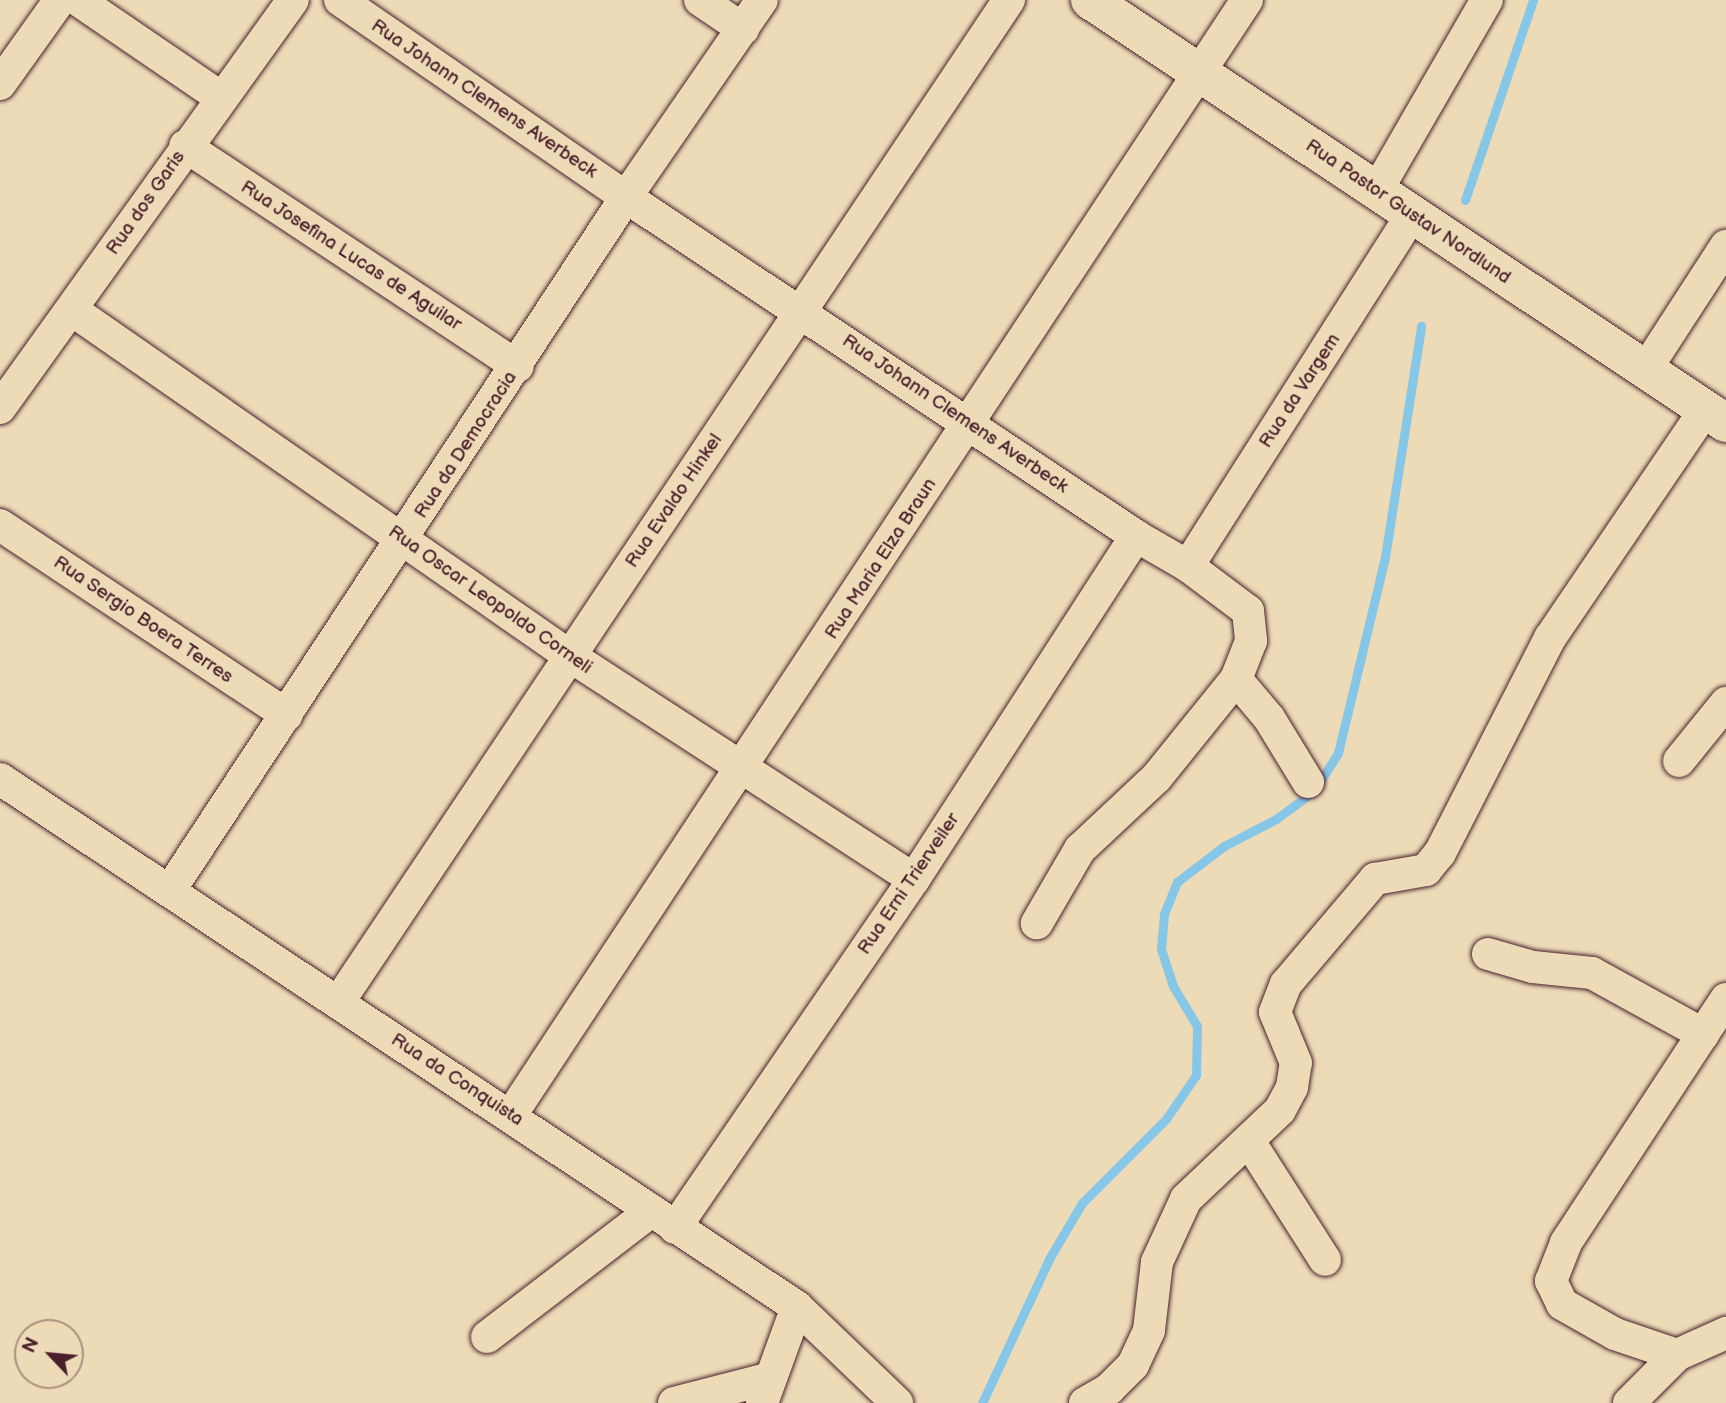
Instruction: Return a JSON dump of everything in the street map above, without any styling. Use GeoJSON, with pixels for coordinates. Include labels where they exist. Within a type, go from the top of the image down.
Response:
{"type":"FeatureCollection","features":[{"type":"Feature","properties":{"kind":"street"},"geometry":{"type":"LineString","coordinates":[[0,85],[60,0]]}},
{"type":"Feature","properties":{"kind":"street"},"geometry":{"type":"LineString","coordinates":[[78,0],[220,97]]}},
{"type":"Feature","properties":{"kind":"street","name":"Rua dos Garis"},"geometry":{"type":"LineString","coordinates":[[0,408],[10,374],[72,310],[185,146],[293,0]]}},
{"type":"Feature","properties":{"kind":"street","name":"Rua Johann Clemens Averbeck"},"geometry":{"type":"LineString","coordinates":[[340,0],[626,197],[1136,536],[1188,566],[1248,611],[1251,641],[1236,679],[1156,778],[1080,849],[1037,923]]}},
{"type":"Feature","properties":{"kind":"street"},"geometry":{"type":"LineString","coordinates":[[700,0],[743,29]]}},
{"type":"Feature","properties":{"kind":"street","name":"Rua da Democracia"},"geometry":{"type":"LineString","coordinates":[[170,890],[404,540],[626,197],[762,0]]}},
{"type":"Feature","properties":{"kind":"street","name":"Rua Evaldo Hinkel"},"geometry":{"type":"LineString","coordinates":[[338,1003],[1009,0]]}},
{"type":"Feature","properties":{"kind":"street","name":"Rua Pastor Gustav Nordlund"},"geometry":{"type":"LineString","coordinates":[[1090,0],[1715,417]]}},
{"type":"Feature","properties":{"kind":"street","name":"Rua Maria Elza Braun"},"geometry":{"type":"LineString","coordinates":[[511,1115],[743,769],[1247,0]]}},
{"type":"Feature","properties":{"kind":"street"},"geometry":{"type":"LineString","coordinates":[[1376,192],[1487,0]]}},
{"type":"Feature","properties":{"kind":"street","name":"Rua Josefina Lucas de Aguilar"},"geometry":{"type":"LineString","coordinates":[[185,146],[517,366]]}},
{"type":"Feature","properties":{"kind":"street","name":"Rua da Vargem"},"geometry":{"type":"LineString","coordinates":[[1188,566],[1412,215]]}},
{"type":"Feature","properties":{"kind":"street"},"geometry":{"type":"LineString","coordinates":[[1646,369],[1726,246]]}},
{"type":"Feature","properties":{"kind":"street","name":"Rua Oscar Leopoldo Corneli"},"geometry":{"type":"LineString","coordinates":[[72,310],[570,656],[914,879]]}},
{"type":"Feature","properties":{"kind":"street"},"geometry":{"type":"LineString","coordinates":[[1086,1403],[1109,1389],[1133,1365],[1149,1330],[1157,1262],[1186,1199],[1280,1110],[1292,1087],[1296,1063],[1275,1013],[1286,984],[1375,879],[1426,870],[1440,853],[1550,638],[1715,417]]}},
{"type":"Feature","properties":{"kind":"street","name":"Rua Sergio Boera Terres"},"geometry":{"type":"LineString","coordinates":[[0,525],[287,715]]}},
{"type":"Feature","properties":{"kind":"street","name":"Rua Erni Trierveiler"},"geometry":{"type":"LineString","coordinates":[[487,1337],[663,1219],[914,879],[1136,536]]}},
{"type":"Feature","properties":{"kind":"street"},"geometry":{"type":"LineString","coordinates":[[1236,679],[1269,718],[1308,782]]}},
{"type":"Feature","properties":{"kind":"street"},"geometry":{"type":"LineString","coordinates":[[1678,761],[1726,703]]}},
{"type":"Feature","properties":{"kind":"street","name":"Rua da Conquista"},"geometry":{"type":"LineString","coordinates":[[0,779],[511,1115],[797,1307],[897,1403]]}},
{"type":"Feature","properties":{"kind":"street"},"geometry":{"type":"LineString","coordinates":[[1488,954],[1533,967],[1592,973],[1703,1034]]}},
{"type":"Feature","properties":{"kind":"street"},"geometry":{"type":"LineString","coordinates":[[1677,1355],[1615,1334],[1562,1304],[1551,1282],[1566,1243],[1726,999]]}},
{"type":"Feature","properties":{"kind":"street"},"geometry":{"type":"LineString","coordinates":[[1249,1141],[1325,1260]]}},
{"type":"Feature","properties":{"kind":"street"},"geometry":{"type":"LineString","coordinates":[[674,1403],[767,1391],[797,1307]]}},
{"type":"Feature","properties":{"kind":"street"},"geometry":{"type":"LineString","coordinates":[[1629,1403],[1677,1355],[1726,1333]]}},
{"type":"Feature","properties":{"kind":"waterway"},"geometry":{"type":"LineString","coordinates":[[1465,200],[1533,0]]}},
{"type":"Feature","properties":{"kind":"waterway"},"geometry":{"type":"LineString","coordinates":[[982,1403],[1049,1259],[1082,1203],[1166,1119],[1196,1075],[1197,1026],[1173,986],[1161,949],[1164,914],[1177,882],[1224,846],[1276,819],[1314,791],[1338,753],[1385,557],[1421,326]]}}]}
